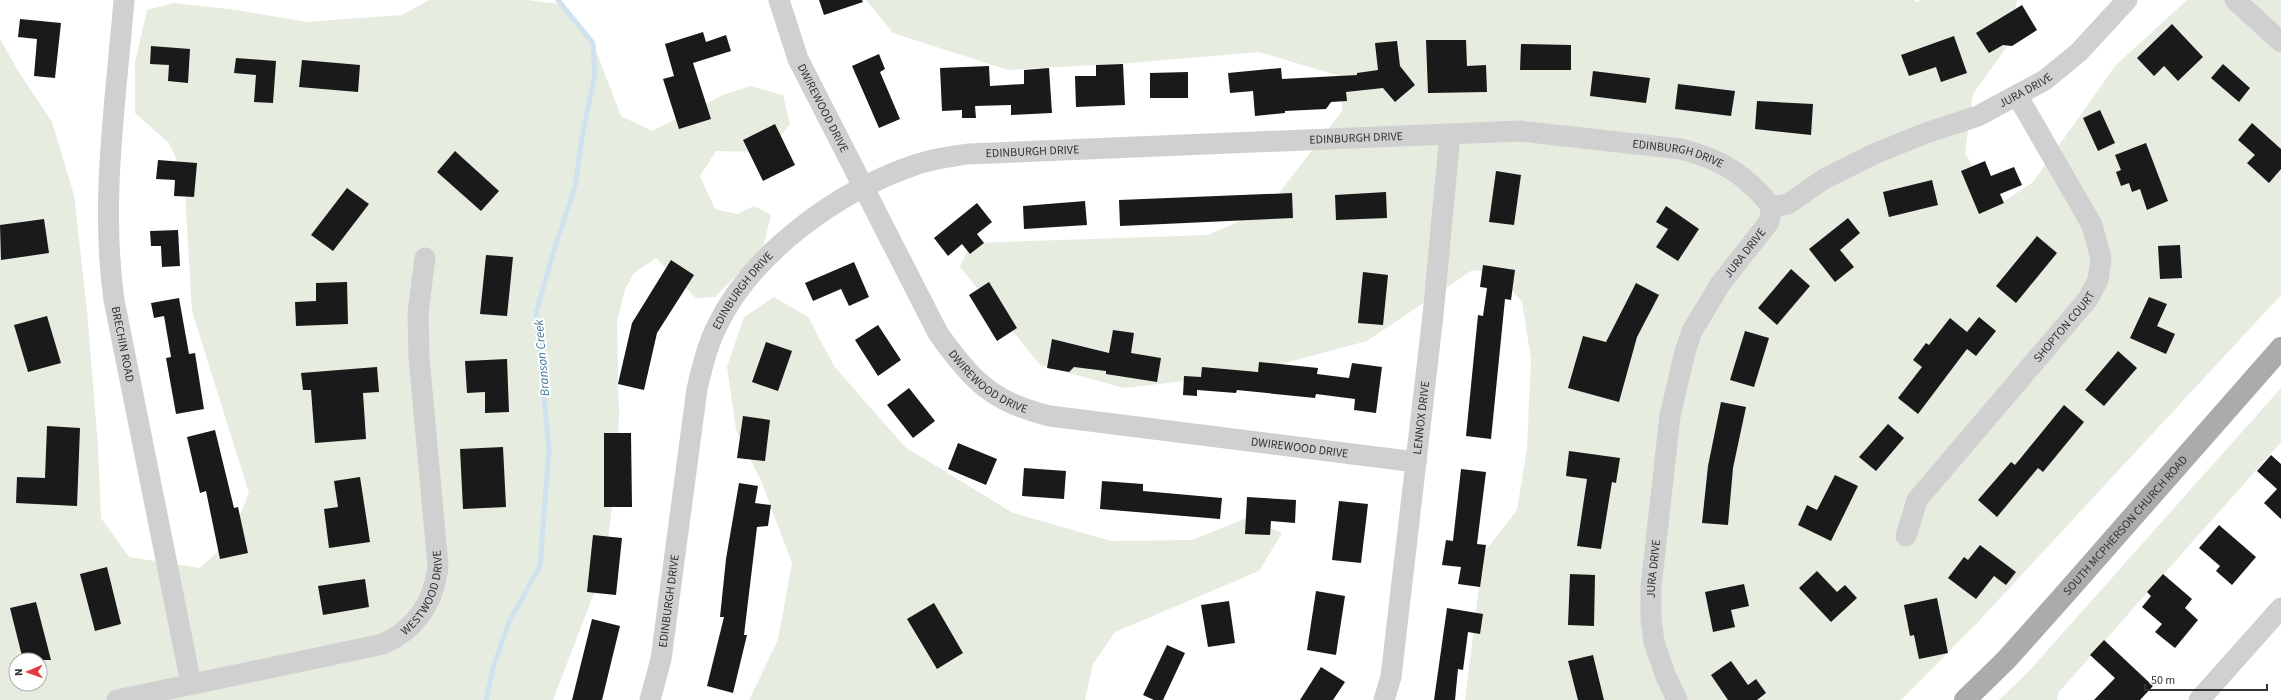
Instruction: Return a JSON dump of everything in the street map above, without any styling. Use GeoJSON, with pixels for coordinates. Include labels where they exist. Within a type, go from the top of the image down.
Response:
{"type":"FeatureCollection","features":[{"type":"Feature","properties":{"kind":"main road","name":"SOUTH MCPHERSON CHURCH ROAD"},"geometry":{"type":"LineString","coordinates":[[1965,700],[2006,660],[2281,348]]}},
{"type":"Feature","properties":{"kind":"street","name":"BRECHIN ROAD"},"geometry":{"type":"LineString","coordinates":[[124,0],[108,200],[109,267],[114,300],[191,684]]}},
{"type":"Feature","properties":{"kind":"street","name":"DWIREWOOD DRIVE"},"geometry":{"type":"LineString","coordinates":[[779,0],[798,59],[938,333],[957,360],[980,385],[1008,403],[1029,411],[1050,416],[1416,462]]}},
{"type":"Feature","properties":{"kind":"street","name":"JURA DRIVE"},"geometry":{"type":"LineString","coordinates":[[1677,700],[1665,674],[1654,642],[1651,620],[1651,587],[1670,416],[1684,352],[1692,331],[1721,283],[1769,222],[1772,207],[1788,204],[1824,179],[1874,154],[1926,132],[1978,116],[2045,80],[2074,56],[2126,0]]}},
{"type":"Feature","properties":{"kind":"street"},"geometry":{"type":"LineString","coordinates":[[2235,0],[2281,42]]}},
{"type":"Feature","properties":{"kind":"street","name":"SHOPTON COURT"},"geometry":{"type":"LineString","coordinates":[[1906,536],[1917,500],[2088,299],[2098,280],[2101,258],[2092,225],[2017,95]]}},
{"type":"Feature","properties":{"kind":"street","name":"EDINBURGH DRIVE"},"geometry":{"type":"LineString","coordinates":[[650,700],[661,659],[697,389],[704,357],[717,326],[740,288],[762,263],[821,212],[863,187],[913,165],[946,157],[968,154],[1520,131],[1681,149],[1713,158],[1750,182],[1772,207]]}},
{"type":"Feature","properties":{"kind":"street","name":"LENNOX DRIVE"},"geometry":{"type":"LineString","coordinates":[[1384,700],[1391,677],[1416,462],[1450,134]]}},
{"type":"Feature","properties":{"kind":"street","name":"WESTWOOD DRIVE"},"geometry":{"type":"LineString","coordinates":[[117,700],[383,644],[411,626],[425,608],[434,588],[438,566],[418,358],[418,313],[425,258]]}},
{"type":"Feature","properties":{"kind":"street"},"geometry":{"type":"LineString","coordinates":[[2199,700],[2281,608]]}},
{"type":"Feature","properties":{"kind":"shaded area"},"geometry":{"type":"Polygon","coordinates":[[[429,0],[527,0],[560,4],[593,43],[621,116],[652,131],[723,95],[750,86],[783,95],[790,124],[768,152],[716,151],[700,176],[715,209],[737,214],[754,206],[771,215],[763,248],[715,297],[696,298],[656,258],[634,273],[625,289],[617,322],[619,415],[616,478],[604,567],[553,700],[0,700],[0,39],[18,71],[52,122],[74,195],[87,311],[98,446],[101,518],[129,557],[200,568],[230,540],[249,493],[192,311],[184,176],[169,143],[135,113],[135,62],[147,10],[174,3],[237,10],[306,22],[402,15],[429,0]]]}},
{"type":"Feature","properties":{"kind":"shaded area"},"geometry":{"type":"Polygon","coordinates":[[[866,0],[1914,0],[1917,2],[1920,0],[2017,0],[2009,44],[1973,94],[1965,153],[1996,207],[2033,182],[2116,65],[2187,0],[2281,0],[2281,295],[1977,623],[1901,700],[1465,700],[1483,554],[1517,510],[1527,448],[1531,359],[1522,302],[1495,270],[1471,271],[1367,341],[1244,374],[1124,388],[1040,365],[960,267],[971,243],[1208,235],[1267,209],[1342,111],[1343,77],[1259,52],[1131,63],[1008,70],[893,33],[866,0]]]}},
{"type":"Feature","properties":{"kind":"shaded area"},"geometry":{"type":"Polygon","coordinates":[[[774,297],[808,317],[834,366],[905,447],[1013,513],[1111,541],[1192,540],[1247,518],[1282,533],[1259,571],[1115,632],[1093,664],[1085,700],[749,700],[778,640],[792,563],[762,483],[736,430],[727,367],[744,317],[774,297]]]}},
{"type":"Feature","properties":{"kind":"shaded area"},"geometry":{"type":"Polygon","coordinates":[[[2281,388],[2281,442],[2058,693],[2057,700],[1999,700],[2029,671],[2281,388]]]}},
{"type":"Feature","properties":{"kind":"building"},"geometry":{"type":"Polygon","coordinates":[[[819,0],[862,0],[863,2],[824,15],[819,0]]]}},
{"type":"Feature","properties":{"kind":"building"},"geometry":{"type":"Polygon","coordinates":[[[2022,5],[2037,30],[2012,46],[2003,45],[1989,53],[1976,33],[2022,5]]]}},
{"type":"Feature","properties":{"kind":"building"},"geometry":{"type":"Polygon","coordinates":[[[20,19],[61,23],[55,78],[34,76],[37,39],[18,37],[20,19]]]}},
{"type":"Feature","properties":{"kind":"building"},"geometry":{"type":"Polygon","coordinates":[[[2172,24],[2203,57],[2178,81],[2164,66],[2154,76],[2137,58],[2172,24]]]}},
{"type":"Feature","properties":{"kind":"building"},"geometry":{"type":"Polygon","coordinates":[[[703,32],[706,42],[726,35],[731,51],[693,63],[711,119],[679,129],[663,79],[674,76],[665,44],[703,32]]]}},
{"type":"Feature","properties":{"kind":"building"},"geometry":{"type":"Polygon","coordinates":[[[1954,36],[1967,73],[1941,82],[1936,67],[1909,76],[1901,55],[1954,36]]]}},
{"type":"Feature","properties":{"kind":"building"},"geometry":{"type":"Polygon","coordinates":[[[1426,40],[1466,40],[1467,66],[1486,65],[1487,92],[1428,93],[1426,40]]]}},
{"type":"Feature","properties":{"kind":"building"},"geometry":{"type":"Polygon","coordinates":[[[1397,41],[1400,66],[1415,85],[1395,102],[1383,88],[1346,92],[1347,101],[1331,102],[1326,109],[1285,111],[1285,113],[1255,116],[1253,91],[1230,93],[1228,73],[1281,68],[1282,79],[1357,75],[1357,73],[1378,70],[1375,43],[1397,41]]]}},
{"type":"Feature","properties":{"kind":"building"},"geometry":{"type":"Polygon","coordinates":[[[1521,44],[1571,45],[1571,70],[1520,70],[1521,44]]]}},
{"type":"Feature","properties":{"kind":"building"},"geometry":{"type":"Polygon","coordinates":[[[151,46],[190,49],[188,83],[168,81],[169,65],[150,64],[151,46]]]}},
{"type":"Feature","properties":{"kind":"building"},"geometry":{"type":"Polygon","coordinates":[[[879,54],[885,69],[880,72],[900,119],[879,128],[852,66],[879,54]]]}},
{"type":"Feature","properties":{"kind":"building"},"geometry":{"type":"Polygon","coordinates":[[[236,58],[276,61],[273,103],[254,102],[256,75],[234,73],[236,58]]]}},
{"type":"Feature","properties":{"kind":"building"},"geometry":{"type":"Polygon","coordinates":[[[302,60],[360,65],[358,92],[299,87],[302,60]]]}},
{"type":"Feature","properties":{"kind":"building"},"geometry":{"type":"Polygon","coordinates":[[[1123,64],[1125,105],[1076,107],[1075,76],[1096,76],[1096,65],[1123,64]]]}},
{"type":"Feature","properties":{"kind":"building"},"geometry":{"type":"Polygon","coordinates":[[[2223,64],[2250,88],[2239,102],[2211,78],[2223,64]]]}},
{"type":"Feature","properties":{"kind":"building"},"geometry":{"type":"Polygon","coordinates":[[[989,66],[990,86],[1024,84],[1024,70],[1049,68],[1052,113],[1011,115],[1011,105],[975,106],[976,118],[962,118],[962,110],[942,111],[940,68],[989,66]]]}},
{"type":"Feature","properties":{"kind":"building"},"geometry":{"type":"Polygon","coordinates":[[[1593,71],[1650,78],[1646,103],[1590,96],[1593,71]]]}},
{"type":"Feature","properties":{"kind":"building"},"geometry":{"type":"Polygon","coordinates":[[[1188,72],[1188,98],[1150,98],[1150,73],[1188,72]]]}},
{"type":"Feature","properties":{"kind":"building"},"geometry":{"type":"Polygon","coordinates":[[[1678,84],[1735,91],[1731,116],[1675,109],[1678,84]]]}},
{"type":"Feature","properties":{"kind":"building"},"geometry":{"type":"Polygon","coordinates":[[[1757,101],[1813,104],[1811,135],[1755,129],[1757,101]]]}},
{"type":"Feature","properties":{"kind":"building"},"geometry":{"type":"Polygon","coordinates":[[[2100,110],[2115,143],[2098,151],[2083,118],[2100,110]]]}},
{"type":"Feature","properties":{"kind":"building"},"geometry":{"type":"Polygon","coordinates":[[[2252,123],[2281,149],[2281,169],[2269,183],[2247,163],[2255,155],[2238,140],[2252,123]]]}},
{"type":"Feature","properties":{"kind":"building"},"geometry":{"type":"Polygon","coordinates":[[[775,124],[795,165],[763,181],[743,140],[775,124]]]}},
{"type":"Feature","properties":{"kind":"building"},"geometry":{"type":"Polygon","coordinates":[[[2146,143],[2168,201],[2147,210],[2140,189],[2132,192],[2129,183],[2121,186],[2116,172],[2121,170],[2115,155],[2146,143]]]}},
{"type":"Feature","properties":{"kind":"building"},"geometry":{"type":"Polygon","coordinates":[[[455,151],[499,191],[481,211],[437,172],[455,151]]]}},
{"type":"Feature","properties":{"kind":"building"},"geometry":{"type":"Polygon","coordinates":[[[158,160],[197,163],[194,197],[174,196],[175,180],[156,179],[158,160]]]}},
{"type":"Feature","properties":{"kind":"building"},"geometry":{"type":"Polygon","coordinates":[[[1985,161],[1991,176],[2014,167],[2022,185],[2000,194],[2004,203],[1979,214],[1961,171],[1985,161]]]}},
{"type":"Feature","properties":{"kind":"building"},"geometry":{"type":"Polygon","coordinates":[[[1496,171],[1521,175],[1514,225],[1489,222],[1496,171]]]}},
{"type":"Feature","properties":{"kind":"building"},"geometry":{"type":"Polygon","coordinates":[[[1932,180],[1938,205],[1889,217],[1883,192],[1932,180]]]}},
{"type":"Feature","properties":{"kind":"building"},"geometry":{"type":"Polygon","coordinates":[[[347,188],[369,204],[333,251],[311,235],[347,188]]]}},
{"type":"Feature","properties":{"kind":"building"},"geometry":{"type":"Polygon","coordinates":[[[1386,192],[1387,218],[1336,220],[1335,195],[1386,192]]]}},
{"type":"Feature","properties":{"kind":"building"},"geometry":{"type":"Polygon","coordinates":[[[1292,193],[1293,218],[1120,226],[1119,200],[1292,193]]]}},
{"type":"Feature","properties":{"kind":"building"},"geometry":{"type":"Polygon","coordinates":[[[1085,201],[1087,225],[1024,229],[1023,206],[1085,201]]]}},
{"type":"Feature","properties":{"kind":"building"},"geometry":{"type":"Polygon","coordinates":[[[977,203],[992,222],[977,234],[984,243],[970,254],[962,244],[948,256],[934,238],[977,203]]]}},
{"type":"Feature","properties":{"kind":"building"},"geometry":{"type":"Polygon","coordinates":[[[1666,206],[1699,229],[1678,261],[1656,247],[1668,229],[1656,222],[1666,206]]]}},
{"type":"Feature","properties":{"kind":"building"},"geometry":{"type":"Polygon","coordinates":[[[1848,218],[1860,233],[1840,250],[1854,267],[1835,282],[1809,249],[1848,218]]]}},
{"type":"Feature","properties":{"kind":"building"},"geometry":{"type":"Polygon","coordinates":[[[44,219],[49,253],[1,260],[0,225],[44,219]]]}},
{"type":"Feature","properties":{"kind":"building"},"geometry":{"type":"Polygon","coordinates":[[[178,230],[180,266],[162,267],[161,246],[151,246],[150,231],[178,230]]]}},
{"type":"Feature","properties":{"kind":"building"},"geometry":{"type":"Polygon","coordinates":[[[2037,236],[2057,253],[2016,303],[1996,286],[2037,236]]]}},
{"type":"Feature","properties":{"kind":"building"},"geometry":{"type":"Polygon","coordinates":[[[2180,245],[2182,278],[2160,279],[2158,246],[2180,245]]]}},
{"type":"Feature","properties":{"kind":"building"},"geometry":{"type":"Polygon","coordinates":[[[486,255],[513,257],[507,316],[480,314],[486,255]]]}},
{"type":"Feature","properties":{"kind":"building"},"geometry":{"type":"Polygon","coordinates":[[[671,260],[694,275],[657,333],[644,390],[618,384],[632,323],[671,260]]]}},
{"type":"Feature","properties":{"kind":"building"},"geometry":{"type":"Polygon","coordinates":[[[854,262],[869,297],[849,306],[841,289],[813,301],[805,283],[854,262]]]}},
{"type":"Feature","properties":{"kind":"building"},"geometry":{"type":"Polygon","coordinates":[[[1483,265],[1515,270],[1511,300],[1505,299],[1491,439],[1466,436],[1478,315],[1483,316],[1487,288],[1480,287],[1483,265]]]}},
{"type":"Feature","properties":{"kind":"building"},"geometry":{"type":"Polygon","coordinates":[[[1791,269],[1810,286],[1777,325],[1758,308],[1791,269]]]}},
{"type":"Feature","properties":{"kind":"building"},"geometry":{"type":"Polygon","coordinates":[[[1363,272],[1388,275],[1383,325],[1358,323],[1363,272]]]}},
{"type":"Feature","properties":{"kind":"building"},"geometry":{"type":"Polygon","coordinates":[[[347,282],[348,324],[296,326],[295,302],[316,301],[316,283],[347,282]]]}},
{"type":"Feature","properties":{"kind":"building"},"geometry":{"type":"Polygon","coordinates":[[[989,282],[1017,328],[997,341],[969,295],[989,282]]]}},
{"type":"Feature","properties":{"kind":"building"},"geometry":{"type":"Polygon","coordinates":[[[1636,283],[1659,295],[1637,337],[1619,402],[1568,388],[1583,336],[1606,342],[1636,283]]]}},
{"type":"Feature","properties":{"kind":"building"},"geometry":{"type":"Polygon","coordinates":[[[2149,297],[2167,304],[2157,326],[2175,334],[2166,354],[2130,338],[2149,297]]]}},
{"type":"Feature","properties":{"kind":"building"},"geometry":{"type":"Polygon","coordinates":[[[179,298],[189,354],[195,353],[204,409],[176,414],[166,358],[171,357],[164,316],[154,318],[151,303],[179,298]]]}},
{"type":"Feature","properties":{"kind":"building"},"geometry":{"type":"Polygon","coordinates":[[[47,316],[61,363],[28,372],[14,325],[47,316]]]}},
{"type":"Feature","properties":{"kind":"building"},"geometry":{"type":"Polygon","coordinates":[[[1979,317],[1996,331],[1976,356],[1967,349],[1918,414],[1898,398],[1922,367],[1913,360],[1926,343],[1929,345],[1950,318],[1967,332],[1979,317]]]}},
{"type":"Feature","properties":{"kind":"building"},"geometry":{"type":"Polygon","coordinates":[[[878,325],[901,360],[878,376],[855,340],[878,325]]]}},
{"type":"Feature","properties":{"kind":"building"},"geometry":{"type":"Polygon","coordinates":[[[1113,330],[1134,333],[1131,353],[1161,358],[1157,382],[1106,374],[1106,371],[1074,367],[1069,372],[1047,368],[1052,339],[1109,353],[1113,330]]]}},
{"type":"Feature","properties":{"kind":"building"},"geometry":{"type":"Polygon","coordinates":[[[1745,331],[1769,338],[1754,387],[1730,380],[1745,331]]]}},
{"type":"Feature","properties":{"kind":"building"},"geometry":{"type":"Polygon","coordinates":[[[766,342],[792,351],[778,391],[752,382],[766,342]]]}},
{"type":"Feature","properties":{"kind":"building"},"geometry":{"type":"Polygon","coordinates":[[[2118,351],[2137,368],[2104,406],[2085,390],[2118,351]]]}},
{"type":"Feature","properties":{"kind":"building"},"geometry":{"type":"Polygon","coordinates":[[[507,359],[509,412],[485,413],[485,392],[467,393],[465,361],[507,359]]]}},
{"type":"Feature","properties":{"kind":"building"},"geometry":{"type":"Polygon","coordinates":[[[1259,362],[1318,368],[1317,374],[1349,378],[1352,363],[1382,367],[1376,413],[1354,410],[1355,399],[1316,394],[1315,398],[1237,390],[1236,393],[1197,390],[1197,396],[1183,395],[1184,376],[1201,377],[1202,367],[1258,372],[1259,362]]]}},
{"type":"Feature","properties":{"kind":"building"},"geometry":{"type":"Polygon","coordinates":[[[377,367],[379,392],[363,393],[366,439],[315,443],[311,390],[303,390],[301,373],[377,367]]]}},
{"type":"Feature","properties":{"kind":"building"},"geometry":{"type":"Polygon","coordinates":[[[909,388],[935,421],[913,438],[887,405],[909,388]]]}},
{"type":"Feature","properties":{"kind":"building"},"geometry":{"type":"Polygon","coordinates":[[[1721,402],[1746,407],[1733,468],[1728,525],[1702,523],[1708,466],[1721,402]]]}},
{"type":"Feature","properties":{"kind":"building"},"geometry":{"type":"Polygon","coordinates":[[[2064,405],[2084,422],[2043,472],[2038,468],[1997,517],[1978,500],[2011,462],[2015,465],[2064,405]]]}},
{"type":"Feature","properties":{"kind":"building"},"geometry":{"type":"Polygon","coordinates":[[[743,416],[770,420],[765,461],[737,458],[743,416]]]}},
{"type":"Feature","properties":{"kind":"building"},"geometry":{"type":"Polygon","coordinates":[[[1888,424],[1904,438],[1876,471],[1859,457],[1888,424]]]}},
{"type":"Feature","properties":{"kind":"building"},"geometry":{"type":"Polygon","coordinates":[[[47,426],[80,428],[77,506],[16,503],[17,477],[45,478],[47,426]]]}},
{"type":"Feature","properties":{"kind":"building"},"geometry":{"type":"Polygon","coordinates":[[[215,430],[234,508],[238,507],[248,553],[220,559],[206,491],[200,493],[187,437],[215,430]]]}},
{"type":"Feature","properties":{"kind":"building"},"geometry":{"type":"Polygon","coordinates":[[[604,433],[631,433],[632,507],[604,507],[604,433]]]}},
{"type":"Feature","properties":{"kind":"building"},"geometry":{"type":"Polygon","coordinates":[[[958,443],[997,459],[986,485],[948,469],[958,443]]]}},
{"type":"Feature","properties":{"kind":"building"},"geometry":{"type":"Polygon","coordinates":[[[503,447],[506,507],[463,509],[460,449],[503,447]]]}},
{"type":"Feature","properties":{"kind":"building"},"geometry":{"type":"Polygon","coordinates":[[[1569,451],[1620,458],[1616,483],[1612,482],[1601,549],[1577,546],[1587,479],[1566,476],[1569,451]]]}},
{"type":"Feature","properties":{"kind":"building"},"geometry":{"type":"Polygon","coordinates":[[[2271,455],[2281,464],[2281,519],[2264,503],[2277,489],[2257,471],[2271,455]]]}},
{"type":"Feature","properties":{"kind":"building"},"geometry":{"type":"Polygon","coordinates":[[[1024,468],[1066,471],[1064,499],[1022,496],[1024,468]]]}},
{"type":"Feature","properties":{"kind":"building"},"geometry":{"type":"Polygon","coordinates":[[[1461,469],[1486,472],[1477,544],[1486,545],[1480,587],[1458,584],[1461,567],[1442,565],[1446,540],[1453,541],[1461,469]]]}},
{"type":"Feature","properties":{"kind":"building"},"geometry":{"type":"Polygon","coordinates":[[[1835,475],[1858,486],[1831,541],[1798,525],[1807,505],[1817,510],[1835,475]]]}},
{"type":"Feature","properties":{"kind":"building"},"geometry":{"type":"Polygon","coordinates":[[[360,477],[370,542],[329,548],[324,509],[338,507],[334,481],[360,477]]]}},
{"type":"Feature","properties":{"kind":"building"},"geometry":{"type":"Polygon","coordinates":[[[1102,481],[1143,484],[1143,491],[1222,498],[1220,519],[1100,509],[1102,481]]]}},
{"type":"Feature","properties":{"kind":"building"},"geometry":{"type":"Polygon","coordinates":[[[739,483],[758,486],[755,503],[771,505],[768,526],[757,527],[744,635],[747,635],[733,693],[707,686],[724,617],[720,617],[726,559],[739,483]]]}},
{"type":"Feature","properties":{"kind":"building"},"geometry":{"type":"Polygon","coordinates":[[[1247,497],[1296,500],[1295,523],[1271,521],[1270,535],[1245,534],[1247,497]]]}},
{"type":"Feature","properties":{"kind":"building"},"geometry":{"type":"Polygon","coordinates":[[[1339,501],[1368,504],[1361,563],[1332,560],[1339,501]]]}},
{"type":"Feature","properties":{"kind":"building"},"geometry":{"type":"Polygon","coordinates":[[[2219,525],[2256,557],[2232,585],[2216,571],[2220,566],[2199,548],[2219,525]]]}},
{"type":"Feature","properties":{"kind":"building"},"geometry":{"type":"Polygon","coordinates":[[[593,535],[622,538],[616,595],[587,592],[593,535]]]}},
{"type":"Feature","properties":{"kind":"building"},"geometry":{"type":"Polygon","coordinates":[[[1980,545],[2016,572],[2006,585],[1994,576],[1976,599],[1948,578],[1964,557],[1968,560],[1980,545]]]}},
{"type":"Feature","properties":{"kind":"building"},"geometry":{"type":"Polygon","coordinates":[[[107,567],[121,624],[95,631],[80,574],[107,567]]]}},
{"type":"Feature","properties":{"kind":"building"},"geometry":{"type":"Polygon","coordinates":[[[1817,571],[1837,592],[1845,585],[1857,598],[1831,622],[1799,588],[1817,571]]]}},
{"type":"Feature","properties":{"kind":"building"},"geometry":{"type":"Polygon","coordinates":[[[1570,574],[1595,575],[1594,626],[1568,625],[1570,574]]]}},
{"type":"Feature","properties":{"kind":"building"},"geometry":{"type":"Polygon","coordinates":[[[2163,574],[2192,599],[2185,608],[2198,620],[2175,648],[2155,632],[2162,624],[2142,607],[2151,596],[2147,592],[2163,574]]]}},
{"type":"Feature","properties":{"kind":"building"},"geometry":{"type":"Polygon","coordinates":[[[365,579],[369,607],[323,615],[318,586],[365,579]]]}},
{"type":"Feature","properties":{"kind":"building"},"geometry":{"type":"Polygon","coordinates":[[[1744,584],[1749,606],[1731,610],[1735,627],[1713,632],[1705,592],[1744,584]]]}},
{"type":"Feature","properties":{"kind":"building"},"geometry":{"type":"Polygon","coordinates":[[[1316,591],[1345,596],[1336,655],[1307,650],[1316,591]]]}},
{"type":"Feature","properties":{"kind":"building"},"geometry":{"type":"Polygon","coordinates":[[[1937,598],[1948,653],[1919,659],[1914,635],[1910,636],[1904,605],[1937,598]]]}},
{"type":"Feature","properties":{"kind":"building"},"geometry":{"type":"Polygon","coordinates":[[[1229,601],[1235,643],[1208,647],[1201,605],[1229,601]]]}},
{"type":"Feature","properties":{"kind":"building"},"geometry":{"type":"Polygon","coordinates":[[[36,602],[51,660],[48,660],[48,652],[21,652],[10,608],[36,602]]]}},
{"type":"Feature","properties":{"kind":"building"},"geometry":{"type":"Polygon","coordinates":[[[934,603],[963,653],[937,669],[907,619],[934,603]]]}},
{"type":"Feature","properties":{"kind":"building"},"geometry":{"type":"Polygon","coordinates":[[[1447,608],[1483,614],[1480,634],[1468,632],[1463,670],[1458,669],[1455,700],[1434,700],[1447,608]]]}},
{"type":"Feature","properties":{"kind":"building"},"geometry":{"type":"Polygon","coordinates":[[[592,619],[620,626],[602,700],[572,700],[592,619]]]}},
{"type":"Feature","properties":{"kind":"building"},"geometry":{"type":"Polygon","coordinates":[[[2104,640],[2153,686],[2140,700],[2094,700],[2115,678],[2090,655],[2104,640]]]}},
{"type":"Feature","properties":{"kind":"building"},"geometry":{"type":"Polygon","coordinates":[[[1167,645],[1185,653],[1163,700],[1154,700],[1143,695],[1167,645]]]}},
{"type":"Feature","properties":{"kind":"building"},"geometry":{"type":"Polygon","coordinates":[[[1593,655],[1604,700],[1578,700],[1568,661],[1593,655]]]}},
{"type":"Feature","properties":{"kind":"building"},"geometry":{"type":"Polygon","coordinates":[[[1731,661],[1748,685],[1756,679],[1766,693],[1757,700],[1728,700],[1711,675],[1731,661]]]}},
{"type":"Feature","properties":{"kind":"building"},"geometry":{"type":"Polygon","coordinates":[[[1321,667],[1345,682],[1333,700],[1300,700],[1321,667]]]}},
{"type":"Feature","properties":{"kind":"waterway","name":"Branson Creek"},"geometry":{"type":"LineString","coordinates":[[486,700],[494,665],[509,622],[540,566],[549,450],[536,313],[554,250],[575,187],[582,137],[595,74],[593,43],[558,0]]}}]}
